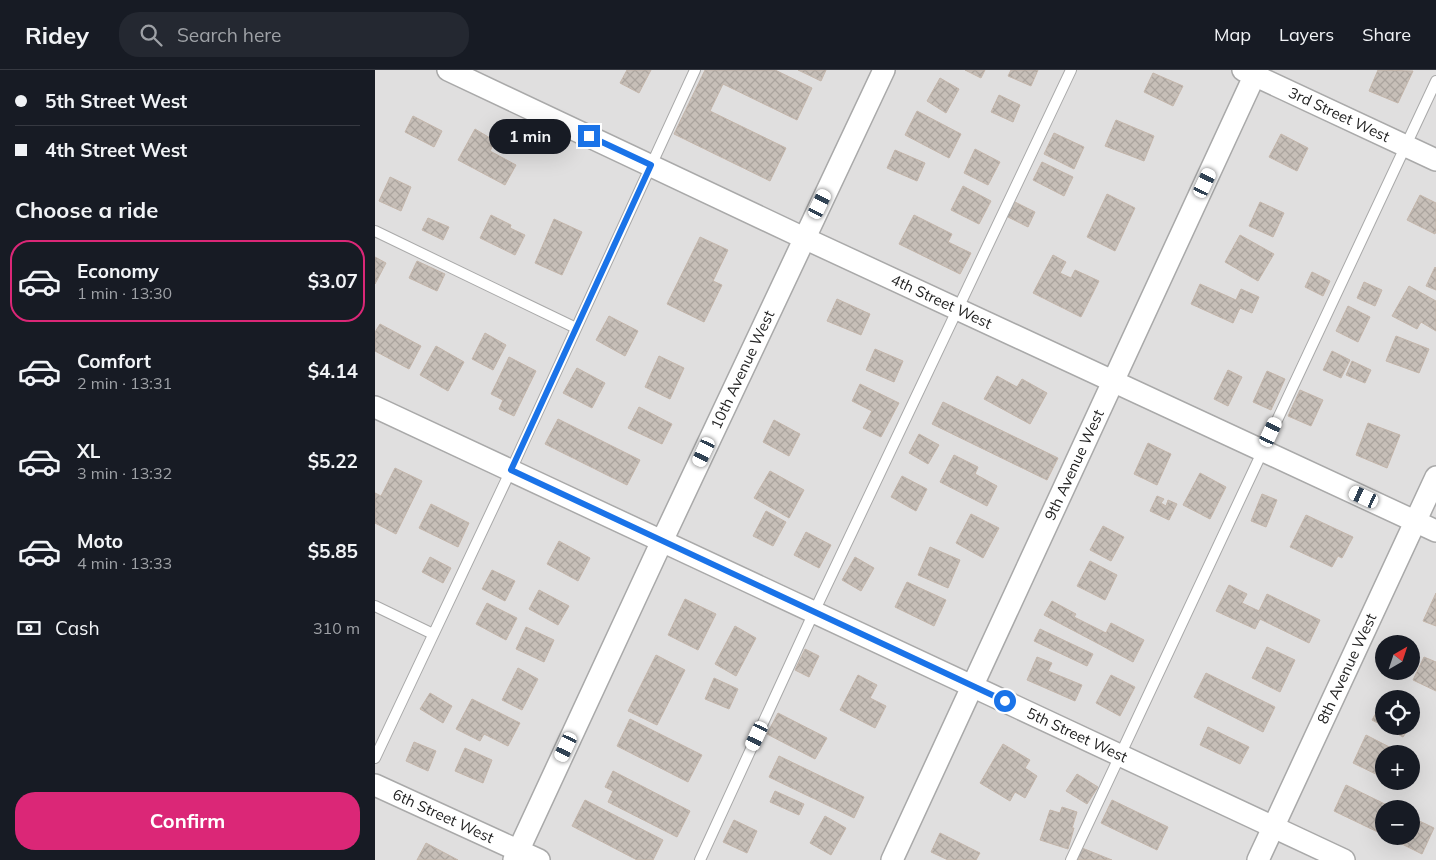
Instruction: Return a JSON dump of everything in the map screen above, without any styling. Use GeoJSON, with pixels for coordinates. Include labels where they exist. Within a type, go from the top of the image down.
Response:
{"type":"FeatureCollection","features":[{"type":"Feature","properties":{"kind":"street","name":"4th Street West"},"geometry":{"type":"LineString","coordinates":[[448,70],[804,238],[1436,531]]}},
{"type":"Feature","properties":{"kind":"street","name":"10th Avenue West"},"geometry":{"type":"LineString","coordinates":[[516,855],[884,70]]}},
{"type":"Feature","properties":{"kind":"street","name":"3rd Street West"},"geometry":{"type":"LineString","coordinates":[[1252,72],[1436,160]]}},
{"type":"Feature","properties":{"kind":"street","name":"9th Avenue West"},"geometry":{"type":"LineString","coordinates":[[892,860],[1114,381],[1252,72]]}},
{"type":"Feature","properties":{"kind":"street","name":"5th Street West"},"geometry":{"type":"LineString","coordinates":[[375,407],[1344,860]]}},
{"type":"Feature","properties":{"kind":"street","name":"8th Avenue West"},"geometry":{"type":"LineString","coordinates":[[1258,860],[1436,477]]}},
{"type":"Feature","properties":{"kind":"street","name":"6th Street West"},"geometry":{"type":"LineString","coordinates":[[375,785],[516,855],[539,860]]}},
{"type":"Feature","properties":{"kind":"lane"},"geometry":{"type":"LineString","coordinates":[[375,758],[511,470],[695,70]]}},
{"type":"Feature","properties":{"kind":"lane"},"geometry":{"type":"LineString","coordinates":[[700,860],[814,612],[1071,70]]}},
{"type":"Feature","properties":{"kind":"lane"},"geometry":{"type":"LineString","coordinates":[[1071,860],[1436,81]]}},
{"type":"Feature","properties":{"kind":"lane"},"geometry":{"type":"LineString","coordinates":[[375,230],[576,328]]}},
{"type":"Feature","properties":{"kind":"lane"},"geometry":{"type":"LineString","coordinates":[[375,606],[433,634]]}},
{"type":"Feature","properties":{"kind":"shaded area"},"geometry":{"type":"Polygon","coordinates":[[[375,70],[1436,70],[1436,860],[375,860],[375,70]]]}},
{"type":"Feature","properties":{"kind":"building"},"geometry":{"type":"Polygon","coordinates":[[[627,70],[651,70],[639,93],[620,83],[627,70]]]}},
{"type":"Feature","properties":{"kind":"building"},"geometry":{"type":"Polygon","coordinates":[[[705,70],[775,70],[812,88],[797,120],[723,84],[710,111],[786,148],[770,181],[674,134],[705,70]]]}},
{"type":"Feature","properties":{"kind":"building"},"geometry":{"type":"Polygon","coordinates":[[[798,70],[826,70],[821,81],[798,70]]]}},
{"type":"Feature","properties":{"kind":"building"},"geometry":{"type":"Polygon","coordinates":[[[965,70],[985,70],[981,78],[965,70]]]}},
{"type":"Feature","properties":{"kind":"building"},"geometry":{"type":"Polygon","coordinates":[[[1011,70],[1038,70],[1031,86],[1008,76],[1011,70]]]}},
{"type":"Feature","properties":{"kind":"building"},"geometry":{"type":"Polygon","coordinates":[[[1378,70],[1413,71],[1398,103],[1369,91],[1378,70]]]}},
{"type":"Feature","properties":{"kind":"building"},"geometry":{"type":"Polygon","coordinates":[[[1153,73],[1183,86],[1173,106],[1144,92],[1153,73]]]}},
{"type":"Feature","properties":{"kind":"building"},"geometry":{"type":"Polygon","coordinates":[[[940,78],[959,89],[946,113],[927,101],[940,78]]]}},
{"type":"Feature","properties":{"kind":"building"},"geometry":{"type":"Polygon","coordinates":[[[999,95],[1020,105],[1013,122],[991,112],[999,95]]]}},
{"type":"Feature","properties":{"kind":"building"},"geometry":{"type":"Polygon","coordinates":[[[917,111],[961,134],[949,158],[905,135],[917,111]]]}},
{"type":"Feature","properties":{"kind":"building"},"geometry":{"type":"Polygon","coordinates":[[[413,116],[442,131],[434,147],[405,132],[413,116]]]}},
{"type":"Feature","properties":{"kind":"building"},"geometry":{"type":"Polygon","coordinates":[[[1116,120],[1154,136],[1144,161],[1105,146],[1116,120]]]}},
{"type":"Feature","properties":{"kind":"building"},"geometry":{"type":"Polygon","coordinates":[[[475,129],[495,141],[490,151],[516,165],[505,185],[458,160],[475,129]]]}},
{"type":"Feature","properties":{"kind":"building"},"geometry":{"type":"Polygon","coordinates":[[[1054,133],[1084,147],[1074,169],[1044,154],[1054,133]]]}},
{"type":"Feature","properties":{"kind":"building"},"geometry":{"type":"Polygon","coordinates":[[[1281,134],[1308,148],[1297,171],[1269,157],[1281,134]]]}},
{"type":"Feature","properties":{"kind":"building"},"geometry":{"type":"Polygon","coordinates":[[[975,149],[1000,162],[988,185],[964,173],[975,149]]]}},
{"type":"Feature","properties":{"kind":"building"},"geometry":{"type":"Polygon","coordinates":[[[895,150],[925,163],[917,181],[887,168],[895,150]]]}},
{"type":"Feature","properties":{"kind":"building"},"geometry":{"type":"Polygon","coordinates":[[[1042,162],[1073,177],[1064,196],[1033,180],[1042,162]]]}},
{"type":"Feature","properties":{"kind":"building"},"geometry":{"type":"Polygon","coordinates":[[[390,177],[411,187],[401,211],[379,201],[390,177]]]}},
{"type":"Feature","properties":{"kind":"building"},"geometry":{"type":"Polygon","coordinates":[[[963,186],[991,201],[979,224],[951,210],[963,186]]]}},
{"type":"Feature","properties":{"kind":"building"},"geometry":{"type":"Polygon","coordinates":[[[1107,194],[1135,208],[1115,251],[1087,237],[1107,194]]]}},
{"type":"Feature","properties":{"kind":"building"},"geometry":{"type":"Polygon","coordinates":[[[1420,195],[1436,203],[1435,234],[1407,220],[1420,195]]]}},
{"type":"Feature","properties":{"kind":"building"},"geometry":{"type":"Polygon","coordinates":[[[1013,201],[1035,212],[1028,227],[1006,216],[1013,201]]]}},
{"type":"Feature","properties":{"kind":"building"},"geometry":{"type":"Polygon","coordinates":[[[1260,202],[1284,213],[1273,237],[1249,226],[1260,202]]]}},
{"type":"Feature","properties":{"kind":"building"},"geometry":{"type":"Polygon","coordinates":[[[491,215],[511,225],[510,228],[525,235],[515,255],[480,238],[491,215]]]}},
{"type":"Feature","properties":{"kind":"building"},"geometry":{"type":"Polygon","coordinates":[[[914,215],[952,234],[948,242],[971,253],[960,274],[899,244],[914,215]]]}},
{"type":"Feature","properties":{"kind":"building"},"geometry":{"type":"Polygon","coordinates":[[[428,218],[449,227],[443,240],[422,230],[428,218]]]}},
{"type":"Feature","properties":{"kind":"building"},"geometry":{"type":"Polygon","coordinates":[[[554,219],[582,232],[562,275],[535,263],[554,219]]]}},
{"type":"Feature","properties":{"kind":"building"},"geometry":{"type":"Polygon","coordinates":[[[1240,235],[1274,254],[1258,281],[1225,262],[1240,235]]]}},
{"type":"Feature","properties":{"kind":"building"},"geometry":{"type":"Polygon","coordinates":[[[700,237],[728,250],[713,281],[722,285],[704,322],[667,304],[700,237]]]}},
{"type":"Feature","properties":{"kind":"building"},"geometry":{"type":"Polygon","coordinates":[[[1053,255],[1066,262],[1060,273],[1071,278],[1075,270],[1099,281],[1081,317],[1033,293],[1053,255]]]}},
{"type":"Feature","properties":{"kind":"building"},"geometry":{"type":"Polygon","coordinates":[[[375,257],[386,263],[375,284],[375,257]]]}},
{"type":"Feature","properties":{"kind":"building"},"geometry":{"type":"Polygon","coordinates":[[[417,261],[445,274],[437,291],[409,278],[417,261]]]}},
{"type":"Feature","properties":{"kind":"building"},"geometry":{"type":"Polygon","coordinates":[[[1436,268],[1436,290],[1426,286],[1436,268]]]}},
{"type":"Feature","properties":{"kind":"building"},"geometry":{"type":"Polygon","coordinates":[[[1312,272],[1330,281],[1323,296],[1305,287],[1312,272]]]}},
{"type":"Feature","properties":{"kind":"building"},"geometry":{"type":"Polygon","coordinates":[[[1364,282],[1382,290],[1375,306],[1357,298],[1364,282]]]}},
{"type":"Feature","properties":{"kind":"building"},"geometry":{"type":"Polygon","coordinates":[[[1200,284],[1236,300],[1241,289],[1259,297],[1252,313],[1240,308],[1233,323],[1191,304],[1200,284]]]}},
{"type":"Feature","properties":{"kind":"building"},"geometry":{"type":"Polygon","coordinates":[[[1409,286],[1436,301],[1436,331],[1421,322],[1417,329],[1392,316],[1409,286]]]}},
{"type":"Feature","properties":{"kind":"building"},"geometry":{"type":"Polygon","coordinates":[[[837,299],[870,314],[861,335],[827,321],[837,299]]]}},
{"type":"Feature","properties":{"kind":"building"},"geometry":{"type":"Polygon","coordinates":[[[1348,306],[1370,317],[1358,342],[1336,331],[1348,306]]]}},
{"type":"Feature","properties":{"kind":"building"},"geometry":{"type":"Polygon","coordinates":[[[609,316],[638,331],[625,356],[596,340],[609,316]]]}},
{"type":"Feature","properties":{"kind":"building"},"geometry":{"type":"Polygon","coordinates":[[[380,324],[421,346],[409,369],[375,351],[375,332],[380,324]]]}},
{"type":"Feature","properties":{"kind":"building"},"geometry":{"type":"Polygon","coordinates":[[[485,333],[506,345],[493,370],[472,359],[485,333]]]}},
{"type":"Feature","properties":{"kind":"building"},"geometry":{"type":"Polygon","coordinates":[[[1396,336],[1429,349],[1419,373],[1386,361],[1396,336]]]}},
{"type":"Feature","properties":{"kind":"building"},"geometry":{"type":"Polygon","coordinates":[[[436,346],[464,362],[448,391],[420,375],[436,346]]]}},
{"type":"Feature","properties":{"kind":"building"},"geometry":{"type":"Polygon","coordinates":[[[875,349],[903,361],[894,382],[866,370],[875,349]]]}},
{"type":"Feature","properties":{"kind":"building"},"geometry":{"type":"Polygon","coordinates":[[[1332,351],[1350,360],[1341,378],[1323,370],[1332,351]]]}},
{"type":"Feature","properties":{"kind":"building"},"geometry":{"type":"Polygon","coordinates":[[[659,356],[684,368],[670,399],[645,387],[659,356]]]}},
{"type":"Feature","properties":{"kind":"building"},"geometry":{"type":"Polygon","coordinates":[[[509,357],[536,371],[514,416],[499,409],[503,400],[491,394],[509,357]]]}},
{"type":"Feature","properties":{"kind":"building"},"geometry":{"type":"Polygon","coordinates":[[[1352,361],[1371,370],[1365,383],[1346,375],[1352,361]]]}},
{"type":"Feature","properties":{"kind":"building"},"geometry":{"type":"Polygon","coordinates":[[[577,368],[605,383],[592,408],[563,393],[577,368]]]}},
{"type":"Feature","properties":{"kind":"building"},"geometry":{"type":"Polygon","coordinates":[[[1228,370],[1242,377],[1228,406],[1214,399],[1228,370]]]}},
{"type":"Feature","properties":{"kind":"building"},"geometry":{"type":"Polygon","coordinates":[[[1267,371],[1285,379],[1271,410],[1253,402],[1267,371]]]}},
{"type":"Feature","properties":{"kind":"building"},"geometry":{"type":"Polygon","coordinates":[[[997,376],[1017,387],[1022,379],[1047,393],[1030,424],[984,399],[997,376]]]}},
{"type":"Feature","properties":{"kind":"building"},"geometry":{"type":"Polygon","coordinates":[[[860,384],[899,403],[881,437],[863,428],[872,411],[852,401],[860,384]]]}},
{"type":"Feature","properties":{"kind":"building"},"geometry":{"type":"Polygon","coordinates":[[[1300,390],[1323,400],[1311,426],[1288,416],[1300,390]]]}},
{"type":"Feature","properties":{"kind":"building"},"geometry":{"type":"Polygon","coordinates":[[[943,402],[1058,458],[1047,480],[932,424],[943,402]]]}},
{"type":"Feature","properties":{"kind":"building"},"geometry":{"type":"Polygon","coordinates":[[[639,407],[672,424],[662,444],[628,428],[639,407]]]}},
{"type":"Feature","properties":{"kind":"building"},"geometry":{"type":"Polygon","coordinates":[[[558,419],[640,460],[627,485],[545,444],[558,419]]]}},
{"type":"Feature","properties":{"kind":"building"},"geometry":{"type":"Polygon","coordinates":[[[774,420],[800,434],[789,456],[763,442],[774,420]]]}},
{"type":"Feature","properties":{"kind":"building"},"geometry":{"type":"Polygon","coordinates":[[[1368,423],[1400,435],[1387,468],[1356,455],[1368,423]]]}},
{"type":"Feature","properties":{"kind":"building"},"geometry":{"type":"Polygon","coordinates":[[[919,434],[939,445],[928,464],[909,453],[919,434]]]}},
{"type":"Feature","properties":{"kind":"building"},"geometry":{"type":"Polygon","coordinates":[[[1148,443],[1171,454],[1157,485],[1134,474],[1148,443]]]}},
{"type":"Feature","properties":{"kind":"building"},"geometry":{"type":"Polygon","coordinates":[[[954,455],[978,467],[975,474],[997,486],[987,506],[940,482],[954,455]]]}},
{"type":"Feature","properties":{"kind":"building"},"geometry":{"type":"Polygon","coordinates":[[[395,468],[422,481],[396,534],[375,523],[375,493],[381,496],[395,468]]]}},
{"type":"Feature","properties":{"kind":"building"},"geometry":{"type":"Polygon","coordinates":[[[770,471],[804,490],[789,518],[754,498],[770,471]]]}},
{"type":"Feature","properties":{"kind":"building"},"geometry":{"type":"Polygon","coordinates":[[[1200,473],[1226,487],[1210,519],[1183,505],[1200,473]]]}},
{"type":"Feature","properties":{"kind":"building"},"geometry":{"type":"Polygon","coordinates":[[[902,476],[927,489],[916,511],[891,497],[902,476]]]}},
{"type":"Feature","properties":{"kind":"building"},"geometry":{"type":"Polygon","coordinates":[[[1262,494],[1277,500],[1266,527],[1251,521],[1262,494]]]}},
{"type":"Feature","properties":{"kind":"building"},"geometry":{"type":"Polygon","coordinates":[[[1157,496],[1164,499],[1161,503],[1166,506],[1168,500],[1177,504],[1169,520],[1150,511],[1157,496]]]}},
{"type":"Feature","properties":{"kind":"building"},"geometry":{"type":"Polygon","coordinates":[[[431,504],[469,523],[458,547],[419,528],[431,504]]]}},
{"type":"Feature","properties":{"kind":"building"},"geometry":{"type":"Polygon","coordinates":[[[766,511],[786,522],[773,546],[753,536],[766,511]]]}},
{"type":"Feature","properties":{"kind":"building"},"geometry":{"type":"Polygon","coordinates":[[[971,514],[999,528],[983,558],[956,543],[971,514]]]}},
{"type":"Feature","properties":{"kind":"building"},"geometry":{"type":"Polygon","coordinates":[[[1306,515],[1353,537],[1342,558],[1338,556],[1332,567],[1290,547],[1306,515]]]}},
{"type":"Feature","properties":{"kind":"building"},"geometry":{"type":"Polygon","coordinates":[[[1103,526],[1124,537],[1111,561],[1090,550],[1103,526]]]}},
{"type":"Feature","properties":{"kind":"building"},"geometry":{"type":"Polygon","coordinates":[[[806,532],[831,545],[819,568],[794,555],[806,532]]]}},
{"type":"Feature","properties":{"kind":"building"},"geometry":{"type":"Polygon","coordinates":[[[559,541],[590,558],[578,581],[547,564],[559,541]]]}},
{"type":"Feature","properties":{"kind":"building"},"geometry":{"type":"Polygon","coordinates":[[[930,547],[960,560],[948,588],[918,575],[930,547]]]}},
{"type":"Feature","properties":{"kind":"building"},"geometry":{"type":"Polygon","coordinates":[[[430,557],[451,568],[443,583],[422,572],[430,557]]]}},
{"type":"Feature","properties":{"kind":"building"},"geometry":{"type":"Polygon","coordinates":[[[855,557],[874,568],[861,591],[842,580],[855,557]]]}},
{"type":"Feature","properties":{"kind":"building"},"geometry":{"type":"Polygon","coordinates":[[[1090,561],[1117,575],[1105,600],[1077,586],[1090,561]]]}},
{"type":"Feature","properties":{"kind":"building"},"geometry":{"type":"Polygon","coordinates":[[[492,570],[515,581],[505,601],[482,589],[492,570]]]}},
{"type":"Feature","properties":{"kind":"building"},"geometry":{"type":"Polygon","coordinates":[[[907,582],[946,600],[934,626],[895,607],[907,582]]]}},
{"type":"Feature","properties":{"kind":"building"},"geometry":{"type":"Polygon","coordinates":[[[1229,585],[1247,594],[1242,603],[1259,611],[1267,594],[1320,620],[1309,643],[1260,619],[1255,629],[1216,611],[1229,585]]]}},
{"type":"Feature","properties":{"kind":"building"},"geometry":{"type":"Polygon","coordinates":[[[539,590],[569,606],[558,625],[529,609],[539,590]]]}},
{"type":"Feature","properties":{"kind":"building"},"geometry":{"type":"Polygon","coordinates":[[[1436,593],[1436,626],[1423,621],[1436,593]]]}},
{"type":"Feature","properties":{"kind":"building"},"geometry":{"type":"Polygon","coordinates":[[[685,599],[716,614],[698,650],[668,635],[685,599]]]}},
{"type":"Feature","properties":{"kind":"building"},"geometry":{"type":"Polygon","coordinates":[[[1052,601],[1076,614],[1074,617],[1106,633],[1111,623],[1144,640],[1133,662],[1044,615],[1052,601]]]}},
{"type":"Feature","properties":{"kind":"building"},"geometry":{"type":"Polygon","coordinates":[[[487,603],[517,618],[506,640],[476,624],[487,603]]]}},
{"type":"Feature","properties":{"kind":"building"},"geometry":{"type":"Polygon","coordinates":[[[735,626],[756,638],[736,676],[715,664],[735,626]]]}},
{"type":"Feature","properties":{"kind":"building"},"geometry":{"type":"Polygon","coordinates":[[[526,627],[554,640],[544,662],[516,649],[526,627]]]}},
{"type":"Feature","properties":{"kind":"building"},"geometry":{"type":"Polygon","coordinates":[[[1040,629],[1093,654],[1087,666],[1034,641],[1040,629]]]}},
{"type":"Feature","properties":{"kind":"building"},"geometry":{"type":"Polygon","coordinates":[[[1267,647],[1295,660],[1280,692],[1252,678],[1267,647]]]}},
{"type":"Feature","properties":{"kind":"building"},"geometry":{"type":"Polygon","coordinates":[[[805,649],[819,656],[809,677],[795,670],[805,649]]]}},
{"type":"Feature","properties":{"kind":"building"},"geometry":{"type":"Polygon","coordinates":[[[656,655],[685,670],[657,725],[628,711],[656,655]]]}},
{"type":"Feature","properties":{"kind":"building"},"geometry":{"type":"Polygon","coordinates":[[[1037,657],[1052,663],[1048,671],[1082,685],[1075,701],[1027,680],[1037,657]]]}},
{"type":"Feature","properties":{"kind":"building"},"geometry":{"type":"Polygon","coordinates":[[[1424,657],[1436,662],[1436,691],[1413,680],[1420,680],[1420,665],[1424,657]]]}},
{"type":"Feature","properties":{"kind":"building"},"geometry":{"type":"Polygon","coordinates":[[[518,668],[538,679],[522,710],[502,700],[518,668]]]}},
{"type":"Feature","properties":{"kind":"building"},"geometry":{"type":"Polygon","coordinates":[[[1206,673],[1275,707],[1263,732],[1194,697],[1206,673]]]}},
{"type":"Feature","properties":{"kind":"building"},"geometry":{"type":"Polygon","coordinates":[[[858,675],[877,685],[870,698],[886,706],[875,728],[840,710],[858,675]]]}},
{"type":"Feature","properties":{"kind":"building"},"geometry":{"type":"Polygon","coordinates":[[[1111,675],[1135,687],[1120,716],[1096,703],[1111,675]]]}},
{"type":"Feature","properties":{"kind":"building"},"geometry":{"type":"Polygon","coordinates":[[[714,678],[738,689],[729,709],[705,699],[714,678]]]}},
{"type":"Feature","properties":{"kind":"building"},"geometry":{"type":"Polygon","coordinates":[[[430,693],[452,706],[443,723],[420,709],[430,693]]]}},
{"type":"Feature","properties":{"kind":"building"},"geometry":{"type":"Polygon","coordinates":[[[472,699],[520,723],[508,746],[484,734],[480,741],[456,729],[472,699]]]}},
{"type":"Feature","properties":{"kind":"building"},"geometry":{"type":"Polygon","coordinates":[[[778,713],[827,738],[815,759],[767,734],[778,713]]]}},
{"type":"Feature","properties":{"kind":"building"},"geometry":{"type":"Polygon","coordinates":[[[630,719],[702,755],[688,782],[617,746],[630,719]]]}},
{"type":"Feature","properties":{"kind":"building"},"geometry":{"type":"Polygon","coordinates":[[[1208,727],[1249,747],[1240,764],[1200,745],[1208,727]]]}},
{"type":"Feature","properties":{"kind":"building"},"geometry":{"type":"Polygon","coordinates":[[[1366,735],[1385,745],[1375,745],[1375,774],[1353,763],[1366,735]]]}},
{"type":"Feature","properties":{"kind":"building"},"geometry":{"type":"Polygon","coordinates":[[[414,742],[436,751],[428,771],[406,761],[414,742]]]}},
{"type":"Feature","properties":{"kind":"building"},"geometry":{"type":"Polygon","coordinates":[[[1003,744],[1030,760],[1025,768],[1037,776],[1025,798],[1015,792],[1010,801],[980,783],[1003,744]]]}},
{"type":"Feature","properties":{"kind":"building"},"geometry":{"type":"Polygon","coordinates":[[[465,748],[492,760],[483,783],[455,771],[465,748]]]}},
{"type":"Feature","properties":{"kind":"building"},"geometry":{"type":"Polygon","coordinates":[[[779,756],[864,797],[854,818],[769,777],[779,756]]]}},
{"type":"Feature","properties":{"kind":"building"},"geometry":{"type":"Polygon","coordinates":[[[613,771],[690,811],[677,837],[608,802],[613,791],[605,787],[613,771]]]}},
{"type":"Feature","properties":{"kind":"building"},"geometry":{"type":"Polygon","coordinates":[[[1077,774],[1098,787],[1087,804],[1066,791],[1077,774]]]}},
{"type":"Feature","properties":{"kind":"building"},"geometry":{"type":"Polygon","coordinates":[[[1346,785],[1377,800],[1375,800],[1375,831],[1334,811],[1346,785]]]}},
{"type":"Feature","properties":{"kind":"building"},"geometry":{"type":"Polygon","coordinates":[[[775,791],[804,804],[799,815],[770,802],[775,791]]]}},
{"type":"Feature","properties":{"kind":"building"},"geometry":{"type":"Polygon","coordinates":[[[585,800],[663,840],[653,860],[637,860],[572,826],[585,800]]]}},
{"type":"Feature","properties":{"kind":"building"},"geometry":{"type":"Polygon","coordinates":[[[1112,800],[1168,827],[1157,850],[1101,823],[1112,800]]]}},
{"type":"Feature","properties":{"kind":"building"},"geometry":{"type":"Polygon","coordinates":[[[1062,807],[1077,812],[1068,849],[1040,840],[1050,810],[1060,813],[1062,807]]]}},
{"type":"Feature","properties":{"kind":"building"},"geometry":{"type":"Polygon","coordinates":[[[825,816],[846,828],[831,855],[810,843],[825,816]]]}},
{"type":"Feature","properties":{"kind":"building"},"geometry":{"type":"Polygon","coordinates":[[[734,820],[757,831],[747,853],[723,842],[734,820]]]}},
{"type":"Feature","properties":{"kind":"building"},"geometry":{"type":"Polygon","coordinates":[[[1420,821],[1434,828],[1422,854],[1404,845],[1420,845],[1420,821]]]}},
{"type":"Feature","properties":{"kind":"building"},"geometry":{"type":"Polygon","coordinates":[[[940,833],[980,853],[976,860],[948,860],[931,852],[940,833]]]}},
{"type":"Feature","properties":{"kind":"building"},"geometry":{"type":"Polygon","coordinates":[[[426,843],[458,860],[417,860],[426,843]]]}},
{"type":"Feature","properties":{"kind":"building"},"geometry":{"type":"Polygon","coordinates":[[[1082,848],[1112,860],[1077,860],[1082,848]]]}},
{"type":"Feature","properties":{"kind":"route"},"geometry":{"type":"LineString","coordinates":[[589,136],[651,165],[511,470],[1005,701]]}}]}
